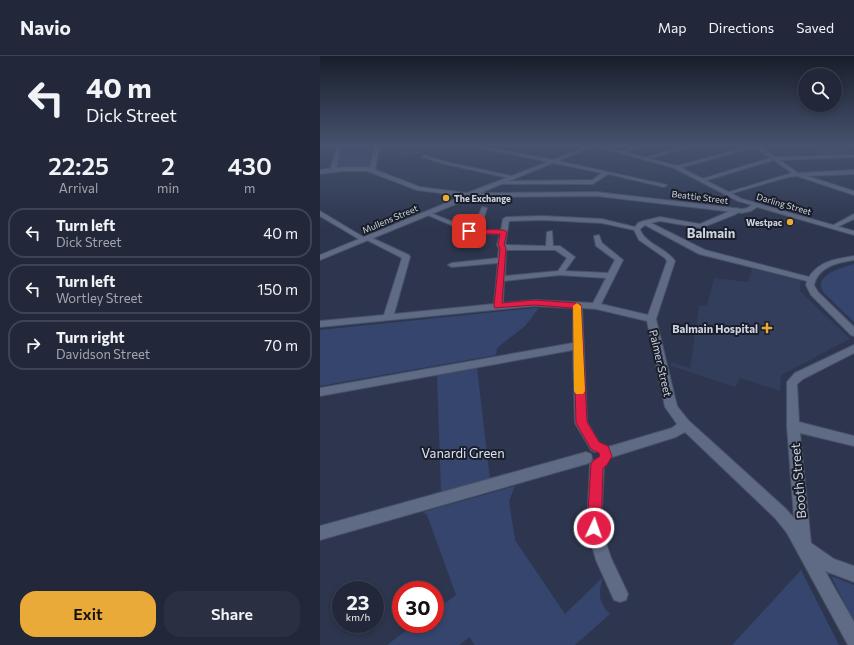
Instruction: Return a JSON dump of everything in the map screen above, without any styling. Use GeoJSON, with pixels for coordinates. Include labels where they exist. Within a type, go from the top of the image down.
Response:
{"type":"FeatureCollection","features":[{"type":"Feature","properties":{"kind":"street","name":"Beattie Street"},"geometry":{"type":"LineString","coordinates":[[378,173],[419,189],[470,195],[597,194],[737,210],[749,210],[756,205]]}},
{"type":"Feature","properties":{"kind":"street"},"geometry":{"type":"LineString","coordinates":[[496,173],[513,177]]}},
{"type":"Feature","properties":{"kind":"street","name":"Mullens Street"},"geometry":{"type":"LineString","coordinates":[[320,258],[522,173]]}},
{"type":"Feature","properties":{"kind":"street"},"geometry":{"type":"LineString","coordinates":[[501,182],[593,182],[605,173]]}},
{"type":"Feature","properties":{"kind":"street"},"geometry":{"type":"LineString","coordinates":[[608,173],[664,185]]}},
{"type":"Feature","properties":{"kind":"street","name":"Darling Street"},"geometry":{"type":"LineString","coordinates":[[690,173],[740,200],[854,233]]}},
{"type":"Feature","properties":{"kind":"street"},"geometry":{"type":"LineString","coordinates":[[702,180],[723,173]]}},
{"type":"Feature","properties":{"kind":"street"},"geometry":{"type":"LineString","coordinates":[[728,194],[785,175],[811,173]]}},
{"type":"Feature","properties":{"kind":"street"},"geometry":{"type":"LineString","coordinates":[[796,174],[853,192]]}},
{"type":"Feature","properties":{"kind":"street"},"geometry":{"type":"LineString","coordinates":[[476,232],[484,208]]}},
{"type":"Feature","properties":{"kind":"street"},"geometry":{"type":"LineString","coordinates":[[498,306],[503,248],[501,245],[506,219],[543,218],[602,221],[637,229],[640,224],[656,219],[701,226],[734,213],[737,210]]}},
{"type":"Feature","properties":{"kind":"street"},"geometry":{"type":"LineString","coordinates":[[320,213],[366,239],[406,257],[388,318]]}},
{"type":"Feature","properties":{"kind":"street"},"geometry":{"type":"LineString","coordinates":[[426,213],[476,232],[504,232]]}},
{"type":"Feature","properties":{"kind":"street"},"geometry":{"type":"LineString","coordinates":[[833,227],[854,216]]}},
{"type":"Feature","properties":{"kind":"street"},"geometry":{"type":"LineString","coordinates":[[645,222],[697,250],[811,280]]}},
{"type":"Feature","properties":{"kind":"street","name":"Palmer Street"},"geometry":{"type":"LineString","coordinates":[[637,229],[640,237],[668,256],[671,261],[651,319],[671,407],[685,425],[780,513],[804,547]]}},
{"type":"Feature","properties":{"kind":"street"},"geometry":{"type":"LineString","coordinates":[[550,232],[553,248]]}},
{"type":"Feature","properties":{"kind":"street"},"geometry":{"type":"LineString","coordinates":[[596,306],[619,260],[599,244],[597,236]]}},
{"type":"Feature","properties":{"kind":"street"},"geometry":{"type":"LineString","coordinates":[[503,248],[553,248],[570,257],[560,273]]}},
{"type":"Feature","properties":{"kind":"street"},"geometry":{"type":"LineString","coordinates":[[854,258],[825,266],[817,271],[811,280],[810,285],[812,290],[854,333]]}},
{"type":"Feature","properties":{"kind":"street"},"geometry":{"type":"LineString","coordinates":[[452,264],[502,260]]}},
{"type":"Feature","properties":{"kind":"street"},"geometry":{"type":"LineString","coordinates":[[500,279],[560,273],[611,276]]}},
{"type":"Feature","properties":{"kind":"street"},"geometry":{"type":"LineString","coordinates":[[320,324],[534,302],[596,306],[651,319]]}},
{"type":"Feature","properties":{"kind":"street"},"geometry":{"type":"LineString","coordinates":[[577,305],[582,423],[596,455],[594,528],[604,560],[620,594]]}},
{"type":"Feature","properties":{"kind":"street"},"geometry":{"type":"LineString","coordinates":[[320,392],[578,346]]}},
{"type":"Feature","properties":{"kind":"street","name":"Booth Street"},"geometry":{"type":"LineString","coordinates":[[854,349],[799,376],[792,382],[793,426],[804,547],[854,639]]}},
{"type":"Feature","properties":{"kind":"street"},"geometry":{"type":"LineString","coordinates":[[320,533],[676,432],[685,425]]}},
{"type":"Feature","properties":{"kind":"street"},"geometry":{"type":"LineString","coordinates":[[793,426],[854,441]]}},
{"type":"Feature","properties":{"kind":"street"},"geometry":{"type":"LineString","coordinates":[[804,547],[829,565],[854,574]]}},
{"type":"Feature","properties":{"kind":"shaded area","name":"Balmain Hospital"},"geometry":{"type":"Polygon","coordinates":[[[752,268],[801,281],[800,291],[850,339],[781,375],[780,391],[740,378],[735,387],[671,366],[671,362],[690,368],[699,306],[707,306],[714,278],[748,282],[752,268]]]}},
{"type":"Feature","properties":{"kind":"green space"},"geometry":{"type":"Polygon","coordinates":[[[854,264],[854,322],[824,293],[821,287],[825,277],[830,273],[842,267],[854,264]]]}},
{"type":"Feature","properties":{"kind":"green space"},"geometry":{"type":"Polygon","coordinates":[[[539,308],[525,326],[497,348],[496,355],[320,386],[320,330],[539,308]]]}},
{"type":"Feature","properties":{"kind":"green space","name":"Vanardi Green"},"geometry":{"type":"Polygon","coordinates":[[[477,368],[490,479],[441,492],[437,374],[477,368]]]}},
{"type":"Feature","properties":{"kind":"green space"},"geometry":{"type":"Polygon","coordinates":[[[515,486],[509,501],[515,540],[565,614],[603,577],[600,588],[600,597],[603,605],[610,614],[575,645],[474,645],[470,637],[459,645],[387,645],[403,633],[444,633],[444,604],[456,595],[427,515],[423,512],[515,486]]]}},
{"type":"Feature","properties":{"kind":"green space"},"geometry":{"type":"Polygon","coordinates":[[[801,570],[839,645],[732,645],[801,570]]]}},
{"type":"Feature","properties":{"kind":"green space"},"geometry":{"type":"Polygon","coordinates":[[[831,576],[854,585],[854,622],[831,576]]]}},
{"type":"Feature","properties":{"kind":"slow traffic"},"geometry":{"type":"LineString","coordinates":[[577,306],[580,391]]}},
{"type":"Feature","properties":{"kind":"place","name":"The Exchange"},"geometry":{"type":"Point","coordinates":[446,198]}},
{"type":"Feature","properties":{"kind":"place","name":"Westpac"},"geometry":{"type":"Point","coordinates":[790,222]}},
{"type":"Feature","properties":{"kind":"place","name":"Balmain Hospital"},"geometry":{"type":"Point","coordinates":[767,328]}},
{"type":"Feature","properties":{"kind":"district","name":"Balmain"},"geometry":{"type":"Point","coordinates":[711,233]}},
{"type":"Feature","properties":{"kind":"route"},"geometry":{"type":"LineString","coordinates":[[469,231],[504,232],[501,245],[503,248],[498,306],[534,302],[577,305],[580,413],[586,432],[594,442],[595,446],[602,448],[606,453],[603,462],[597,464],[594,528]]}}]}
